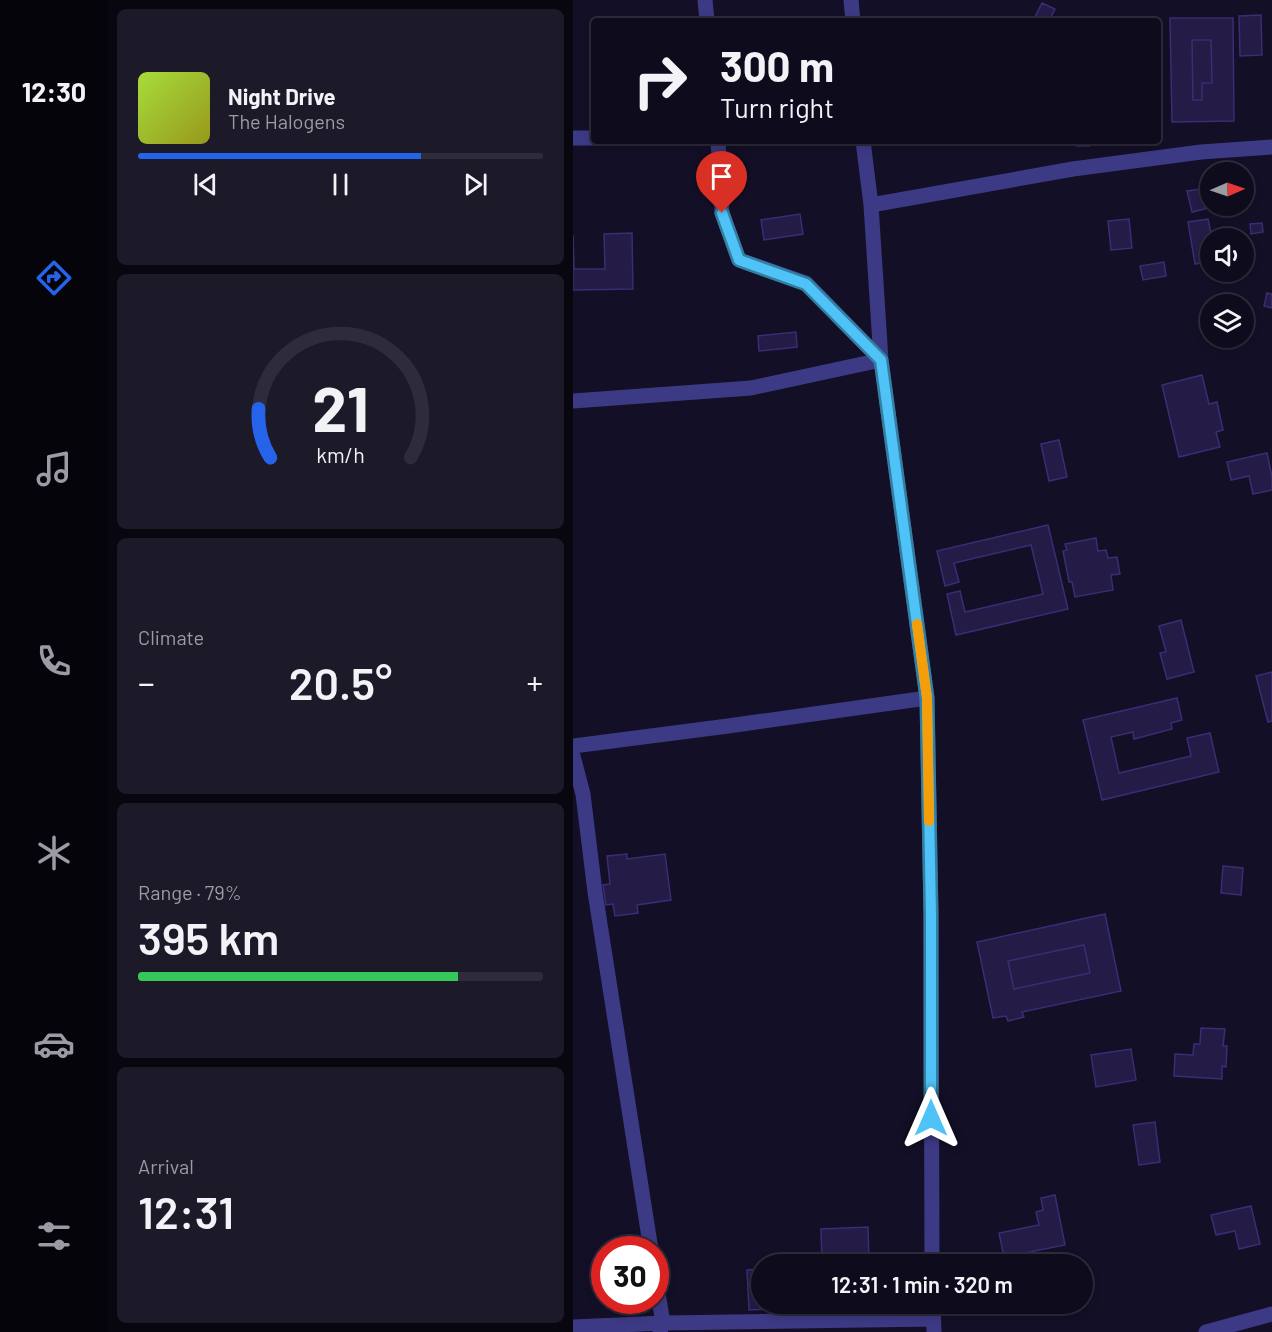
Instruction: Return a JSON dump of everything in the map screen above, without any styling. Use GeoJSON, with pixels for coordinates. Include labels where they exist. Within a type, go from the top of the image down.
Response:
{"type":"FeatureCollection","features":[{"type":"Feature","properties":{"kind":"street"},"geometry":{"type":"LineString","coordinates":[[705,0],[707,18]]}},
{"type":"Feature","properties":{"kind":"street"},"geometry":{"type":"LineString","coordinates":[[851,0],[853,18]]}},
{"type":"Feature","properties":{"kind":"street"},"geometry":{"type":"LineString","coordinates":[[573,138],[591,138]]}},
{"type":"Feature","properties":{"kind":"street"},"geometry":{"type":"LineString","coordinates":[[718,144],[722,213],[739,260],[806,284],[881,360]]}},
{"type":"Feature","properties":{"kind":"street"},"geometry":{"type":"LineString","coordinates":[[863,144],[871,205],[881,360],[927,698],[931,927],[932,1254]]}},
{"type":"Feature","properties":{"kind":"street"},"geometry":{"type":"LineString","coordinates":[[871,205],[1074,169],[1201,152],[1272,147]]}},
{"type":"Feature","properties":{"kind":"street"},"geometry":{"type":"LineString","coordinates":[[573,401],[751,388],[881,360]]}},
{"type":"Feature","properties":{"kind":"street"},"geometry":{"type":"LineString","coordinates":[[573,746],[927,698]]}},
{"type":"Feature","properties":{"kind":"street"},"geometry":{"type":"LineString","coordinates":[[573,756],[583,794],[595,892],[649,1236]]}},
{"type":"Feature","properties":{"kind":"street"},"geometry":{"type":"LineString","coordinates":[[1206,1332],[1272,1314]]}},
{"type":"Feature","properties":{"kind":"street"},"geometry":{"type":"LineString","coordinates":[[573,1327],[662,1328],[933,1318]]}},
{"type":"Feature","properties":{"kind":"building"},"geometry":{"type":"Polygon","coordinates":[[[1042,3],[1055,9],[1050,18],[1034,18],[1042,3]]]}},
{"type":"Feature","properties":{"kind":"building"},"geometry":{"type":"Polygon","coordinates":[[[1261,15],[1262,55],[1240,56],[1239,16],[1261,15]]]}},
{"type":"Feature","properties":{"kind":"building"},"geometry":{"type":"Polygon","coordinates":[[[1170,18],[1233,18],[1234,121],[1172,122],[1170,18]],[[1192,40],[1193,100],[1202,100],[1202,83],[1212,83],[1211,40],[1192,40]]]}},
{"type":"Feature","properties":{"kind":"building"},"geometry":{"type":"Polygon","coordinates":[[[1192,40],[1211,40],[1212,83],[1202,83],[1202,100],[1193,100],[1192,40]]]}},
{"type":"Feature","properties":{"kind":"building"},"geometry":{"type":"Polygon","coordinates":[[[1077,144],[1089,144],[1089,146],[1077,146],[1077,144]]]}},
{"type":"Feature","properties":{"kind":"building"},"geometry":{"type":"Polygon","coordinates":[[[1200,189],[1200,210],[1192,212],[1187,191],[1200,189]]]}},
{"type":"Feature","properties":{"kind":"building"},"geometry":{"type":"Polygon","coordinates":[[[800,214],[803,234],[764,240],[761,220],[800,214]]]}},
{"type":"Feature","properties":{"kind":"building"},"geometry":{"type":"Polygon","coordinates":[[[1129,219],[1132,248],[1111,250],[1108,221],[1129,219]]]}},
{"type":"Feature","properties":{"kind":"building"},"geometry":{"type":"Polygon","coordinates":[[[1208,219],[1210,228],[1200,228],[1200,263],[1195,264],[1188,222],[1208,219]]]}},
{"type":"Feature","properties":{"kind":"building"},"geometry":{"type":"Polygon","coordinates":[[[1262,223],[1263,232],[1254,234],[1254,228],[1250,228],[1250,224],[1262,223]]]}},
{"type":"Feature","properties":{"kind":"building"},"geometry":{"type":"Polygon","coordinates":[[[632,233],[633,289],[573,290],[573,235],[574,269],[605,269],[604,234],[632,233]]]}},
{"type":"Feature","properties":{"kind":"building"},"geometry":{"type":"Polygon","coordinates":[[[1164,262],[1166,276],[1143,280],[1140,266],[1164,262]]]}},
{"type":"Feature","properties":{"kind":"building"},"geometry":{"type":"Polygon","coordinates":[[[1267,293],[1272,294],[1272,308],[1264,306],[1267,293]]]}},
{"type":"Feature","properties":{"kind":"building"},"geometry":{"type":"Polygon","coordinates":[[[796,332],[797,347],[759,351],[758,336],[796,332]]]}},
{"type":"Feature","properties":{"kind":"building"},"geometry":{"type":"Polygon","coordinates":[[[1202,375],[1209,404],[1217,402],[1223,430],[1216,432],[1220,447],[1179,457],[1162,385],[1202,375]]]}},
{"type":"Feature","properties":{"kind":"building"},"geometry":{"type":"Polygon","coordinates":[[[1059,440],[1067,477],[1049,481],[1041,444],[1059,440]]]}},
{"type":"Feature","properties":{"kind":"building"},"geometry":{"type":"Polygon","coordinates":[[[1267,453],[1272,490],[1253,494],[1249,476],[1231,480],[1227,462],[1267,453]]]}},
{"type":"Feature","properties":{"kind":"building"},"geometry":{"type":"Polygon","coordinates":[[[1048,525],[1068,609],[956,635],[947,594],[960,591],[965,612],[1043,594],[1031,545],[954,563],[959,582],[945,586],[937,551],[1048,525]]]}},
{"type":"Feature","properties":{"kind":"building"},"geometry":{"type":"Polygon","coordinates":[[[1096,538],[1098,551],[1106,550],[1108,558],[1117,557],[1120,574],[1111,575],[1113,590],[1075,597],[1072,582],[1069,582],[1063,551],[1067,550],[1065,544],[1096,538]]]}},
{"type":"Feature","properties":{"kind":"building"},"geometry":{"type":"Polygon","coordinates":[[[1181,620],[1194,672],[1167,679],[1160,653],[1166,652],[1159,626],[1181,620]]]}},
{"type":"Feature","properties":{"kind":"building"},"geometry":{"type":"Polygon","coordinates":[[[1272,672],[1272,721],[1268,722],[1256,676],[1272,672]]]}},
{"type":"Feature","properties":{"kind":"building"},"geometry":{"type":"Polygon","coordinates":[[[1177,698],[1182,720],[1171,723],[1172,729],[1134,739],[1133,732],[1111,737],[1119,773],[1191,756],[1187,738],[1210,733],[1219,772],[1102,800],[1083,720],[1177,698]]]}},
{"type":"Feature","properties":{"kind":"building"},"geometry":{"type":"Polygon","coordinates":[[[627,854],[627,859],[665,854],[671,900],[637,905],[638,913],[615,916],[613,904],[606,905],[603,885],[610,884],[607,856],[627,854]]]}},
{"type":"Feature","properties":{"kind":"building"},"geometry":{"type":"Polygon","coordinates":[[[1223,866],[1243,868],[1241,895],[1221,893],[1223,866]]]}},
{"type":"Feature","properties":{"kind":"building"},"geometry":{"type":"Polygon","coordinates":[[[1105,914],[1121,991],[1022,1012],[1024,1017],[1008,1021],[1006,1016],[993,1018],[977,942],[1105,914]],[[1084,945],[1008,961],[1014,989],[1090,973],[1084,945]]]}},
{"type":"Feature","properties":{"kind":"building"},"geometry":{"type":"Polygon","coordinates":[[[1084,945],[1090,973],[1014,989],[1008,961],[1084,945]]]}},
{"type":"Feature","properties":{"kind":"building"},"geometry":{"type":"Polygon","coordinates":[[[1201,1028],[1225,1029],[1223,1046],[1227,1046],[1226,1067],[1222,1066],[1222,1079],[1174,1076],[1175,1054],[1193,1055],[1194,1044],[1200,1044],[1201,1028]]]}},
{"type":"Feature","properties":{"kind":"building"},"geometry":{"type":"Polygon","coordinates":[[[1131,1049],[1136,1080],[1096,1087],[1091,1055],[1131,1049]]]}},
{"type":"Feature","properties":{"kind":"building"},"geometry":{"type":"Polygon","coordinates":[[[1155,1122],[1160,1162],[1139,1165],[1133,1125],[1155,1122]]]}},
{"type":"Feature","properties":{"kind":"building"},"geometry":{"type":"Polygon","coordinates":[[[1055,1195],[1065,1245],[1019,1254],[1003,1254],[999,1233],[1039,1225],[1036,1212],[1043,1210],[1041,1198],[1055,1195]]]}},
{"type":"Feature","properties":{"kind":"building"},"geometry":{"type":"Polygon","coordinates":[[[1251,1206],[1260,1244],[1239,1249],[1235,1231],[1216,1235],[1211,1215],[1251,1206]]]}},
{"type":"Feature","properties":{"kind":"building"},"geometry":{"type":"Polygon","coordinates":[[[868,1227],[869,1254],[822,1254],[821,1229],[868,1227]]]}},
{"type":"Feature","properties":{"kind":"building"},"geometry":{"type":"Polygon","coordinates":[[[747,1270],[751,1270],[751,1310],[749,1310],[747,1270]]]}},
{"type":"Feature","properties":{"kind":"slow traffic"},"geometry":{"type":"LineString","coordinates":[[917,624],[927,698],[929,821]]}},
{"type":"Feature","properties":{"kind":"route"},"geometry":{"type":"LineString","coordinates":[[722,213],[739,260],[806,284],[881,360],[927,698],[931,915],[931,1118]]}}]}
